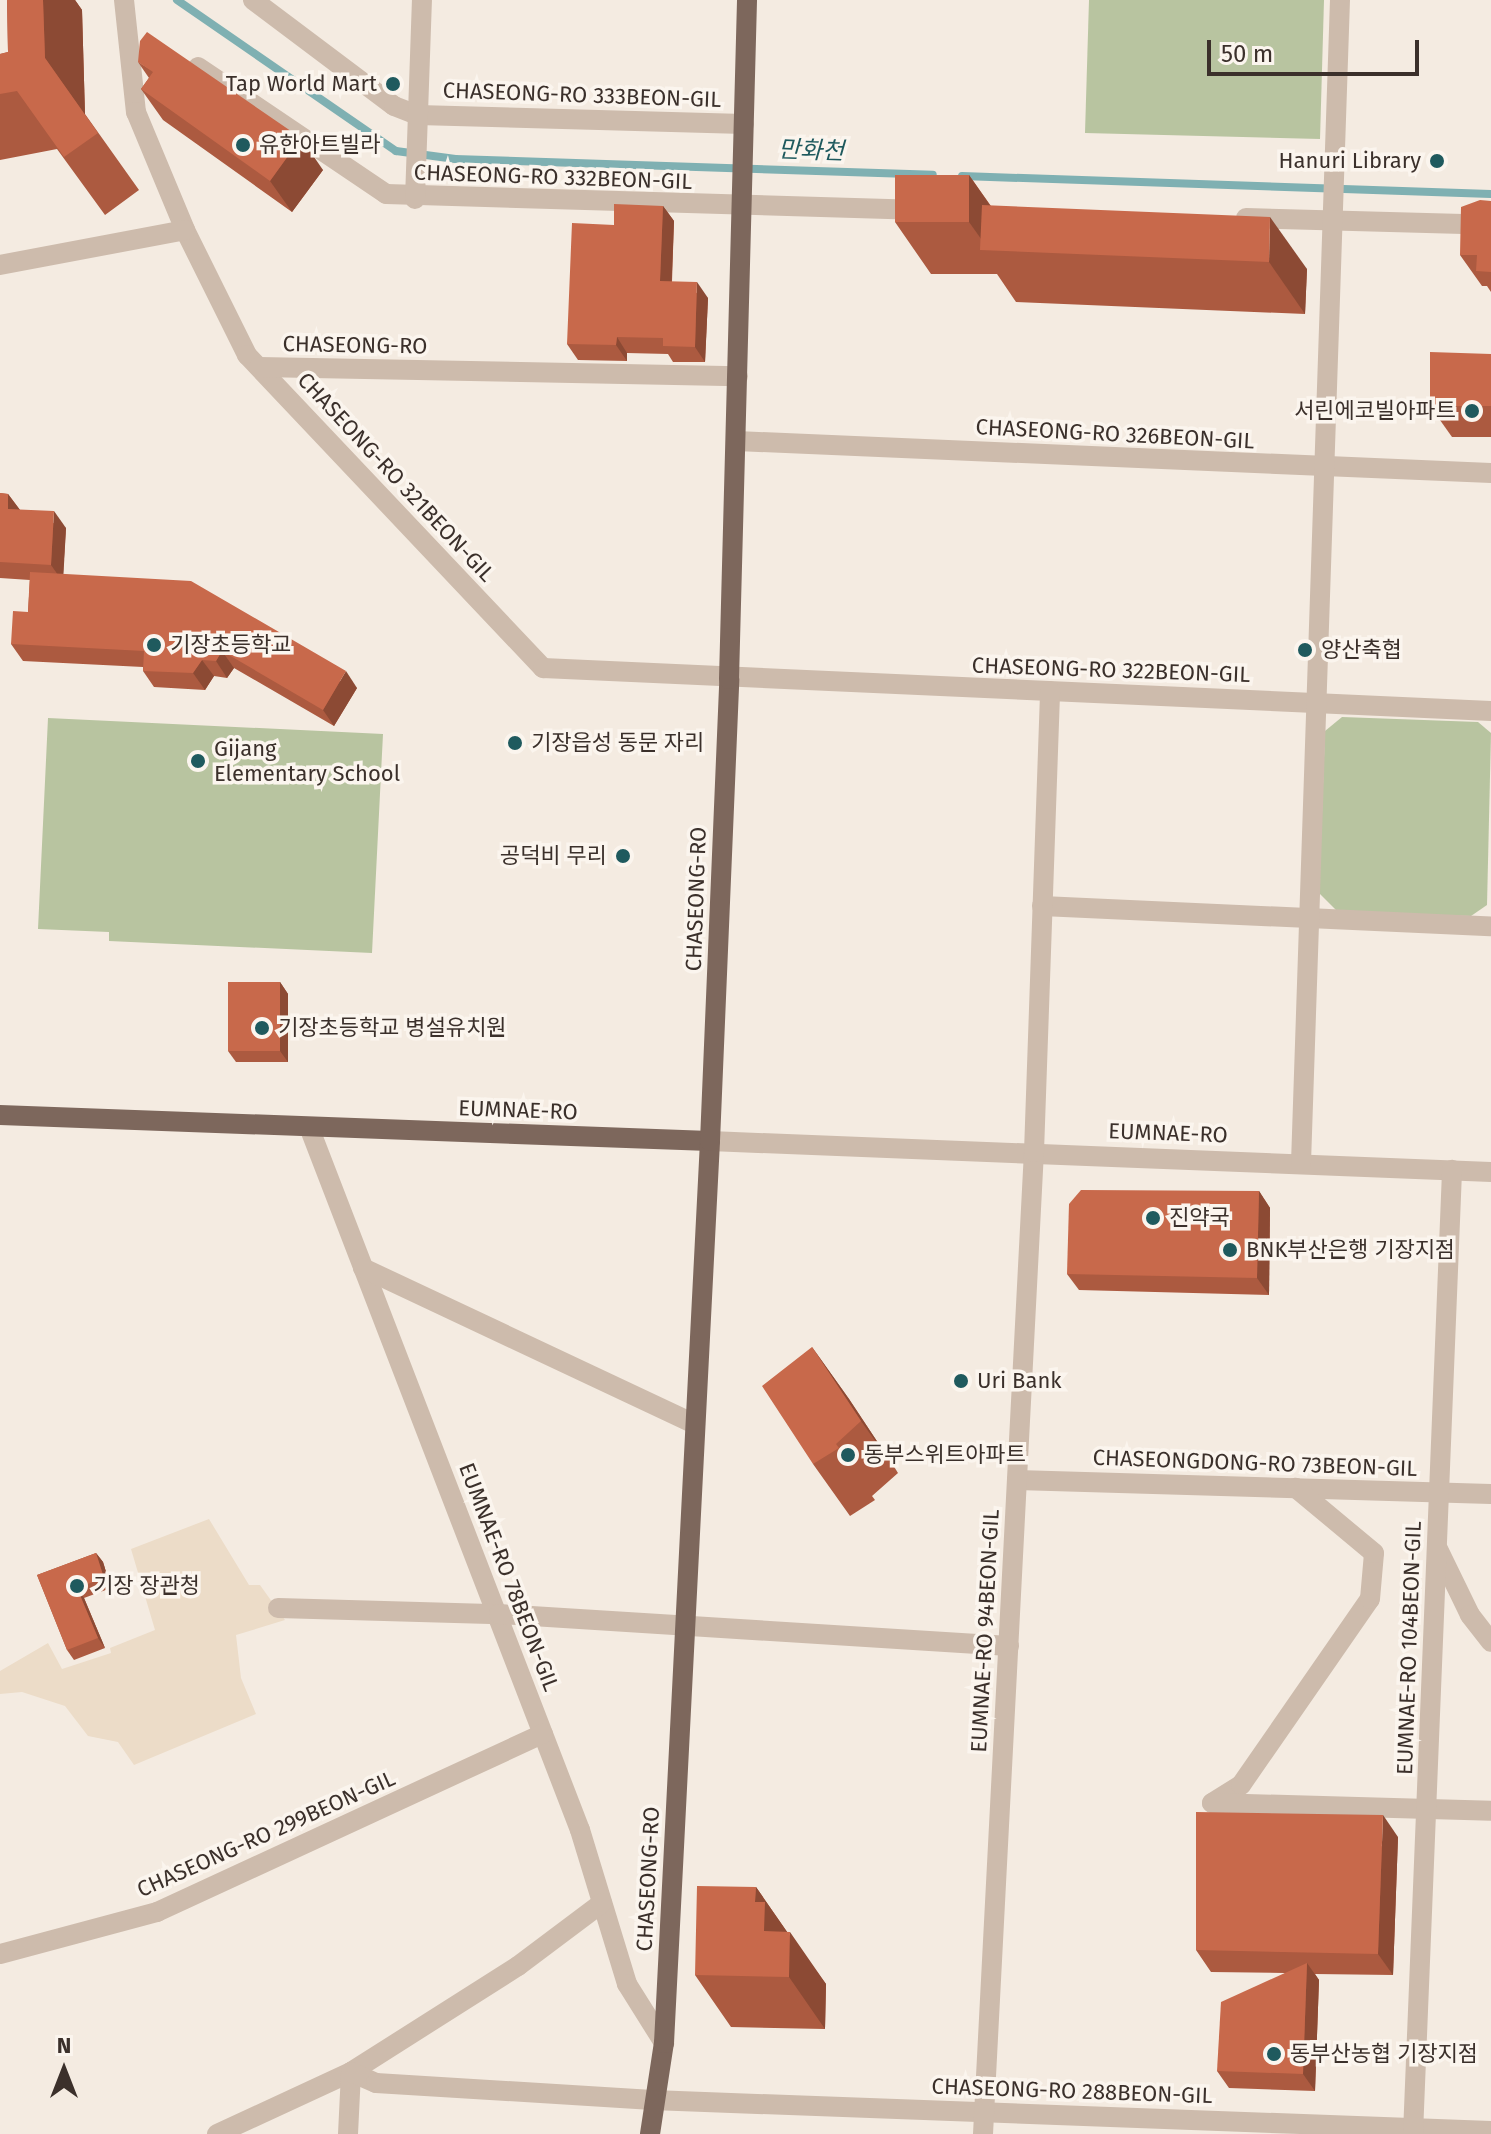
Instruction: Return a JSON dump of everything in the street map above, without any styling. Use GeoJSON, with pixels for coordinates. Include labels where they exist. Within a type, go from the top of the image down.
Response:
{"type":"FeatureCollection","features":[{"type":"Feature","properties":{"kind":"main road"},"geometry":{"type":"LineString","coordinates":[[744,129],[747,0]]}},
{"type":"Feature","properties":{"kind":"main road","name":"CHASEONG-RO"},"geometry":{"type":"LineString","coordinates":[[650,2134],[652,2100],[664,2043],[710,1141],[737,441],[744,129]]}},
{"type":"Feature","properties":{"kind":"main road","name":"EUMNAE-RO"},"geometry":{"type":"LineString","coordinates":[[0,1115],[710,1141]]}},
{"type":"Feature","properties":{"kind":"street","name":"CHASEONG-RO 321BEON-GIL"},"geometry":{"type":"LineString","coordinates":[[124,0],[136,112],[185,230],[236,336],[259,367],[543,668],[729,679]]}},
{"type":"Feature","properties":{"kind":"street","name":"CHASEONG-RO 333BEON-GIL"},"geometry":{"type":"LineString","coordinates":[[253,0],[418,125],[744,129]]}},
{"type":"Feature","properties":{"kind":"street","name":"CHASEONG-RO 333BEON-GIL"},"geometry":{"type":"LineString","coordinates":[[418,125],[422,0]]}},
{"type":"Feature","properties":{"kind":"street"},"geometry":{"type":"LineString","coordinates":[[1301,1163],[1340,0]]}},
{"type":"Feature","properties":{"kind":"street"},"geometry":{"type":"LineString","coordinates":[[126,29],[139,27],[152,36]]}},
{"type":"Feature","properties":{"kind":"street","name":"CHASEONG-RO 332BEON-GIL"},"geometry":{"type":"LineString","coordinates":[[178,54],[386,194],[416,189],[742,197],[949,211]]}},
{"type":"Feature","properties":{"kind":"street"},"geometry":{"type":"LineString","coordinates":[[416,189],[418,125]]}},
{"type":"Feature","properties":{"kind":"street"},"geometry":{"type":"LineString","coordinates":[[1221,218],[1333,212],[1491,225]]}},
{"type":"Feature","properties":{"kind":"street"},"geometry":{"type":"LineString","coordinates":[[0,265],[185,230]]}},
{"type":"Feature","properties":{"kind":"street","name":"CHASEONG-RO"},"geometry":{"type":"LineString","coordinates":[[259,367],[738,376]]}},
{"type":"Feature","properties":{"kind":"street","name":"CHASEONG-RO 326BEON-GIL"},"geometry":{"type":"LineString","coordinates":[[737,441],[1491,473]]}},
{"type":"Feature","properties":{"kind":"street","name":"CHASEONG-RO 322BEON-GIL"},"geometry":{"type":"LineString","coordinates":[[729,679],[1491,711]]}},
{"type":"Feature","properties":{"kind":"street"},"geometry":{"type":"LineString","coordinates":[[1034,1152],[1050,691]]}},
{"type":"Feature","properties":{"kind":"street"},"geometry":{"type":"LineString","coordinates":[[1042,906],[1491,926]]}},
{"type":"Feature","properties":{"kind":"street","name":"EUMNAE-RO 78BEON-GIL"},"geometry":{"type":"LineString","coordinates":[[309,1127],[499,1614],[602,1903],[627,1984],[664,2043]]}},
{"type":"Feature","properties":{"kind":"street","name":"EUMNAE-RO"},"geometry":{"type":"LineString","coordinates":[[710,1141],[1491,1172]]}},
{"type":"Feature","properties":{"kind":"street","name":"EUMNAE-RO 94BEON-GIL"},"geometry":{"type":"LineString","coordinates":[[983,2134],[1034,1152]]}},
{"type":"Feature","properties":{"kind":"street","name":"EUMNAE-RO 104BEON-GIL"},"geometry":{"type":"LineString","coordinates":[[1413,2131],[1452,1170]]}},
{"type":"Feature","properties":{"kind":"street"},"geometry":{"type":"LineString","coordinates":[[363,1268],[695,1424]]}},
{"type":"Feature","properties":{"kind":"street","name":"CHASEONGDONG-RO 73BEON-GIL"},"geometry":{"type":"LineString","coordinates":[[1017,1480],[1491,1494]]}},
{"type":"Feature","properties":{"kind":"street"},"geometry":{"type":"LineString","coordinates":[[1296,1488],[1374,1553],[1370,1599],[1241,1785],[1212,1803],[1491,1811]]}},
{"type":"Feature","properties":{"kind":"street"},"geometry":{"type":"LineString","coordinates":[[1437,1547],[1470,1615],[1491,1642]]}},
{"type":"Feature","properties":{"kind":"street"},"geometry":{"type":"LineString","coordinates":[[278,1608],[499,1614],[1009,1646]]}},
{"type":"Feature","properties":{"kind":"street","name":"CHASEONG-RO 299BEON-GIL"},"geometry":{"type":"LineString","coordinates":[[0,1954],[157,1912],[543,1734]]}},
{"type":"Feature","properties":{"kind":"street"},"geometry":{"type":"LineString","coordinates":[[217,2134],[351,2072],[518,1966],[602,1903]]}},
{"type":"Feature","properties":{"kind":"street"},"geometry":{"type":"LineString","coordinates":[[0,1946],[0,1954]]}},
{"type":"Feature","properties":{"kind":"street"},"geometry":{"type":"LineString","coordinates":[[348,2134],[351,2072]]}},
{"type":"Feature","properties":{"kind":"street","name":"CHASEONG-RO 288BEON-GIL"},"geometry":{"type":"LineString","coordinates":[[351,2072],[376,2083],[652,2100],[1413,2131],[1491,2131]]}},
{"type":"Feature","properties":{"kind":"green space"},"geometry":{"type":"Polygon","coordinates":[[[1089,0],[1324,0],[1320,139],[1085,133],[1089,0]]]}},
{"type":"Feature","properties":{"kind":"green space"},"geometry":{"type":"Polygon","coordinates":[[[1342,717],[1478,722],[1491,733],[1487,905],[1471,916],[1339,913],[1319,893],[1325,731],[1342,717]]]}},
{"type":"Feature","properties":{"kind":"green space"},"geometry":{"type":"Polygon","coordinates":[[[48,718],[383,734],[372,953],[109,941],[109,932],[38,929],[48,718]]]}},
{"type":"Feature","properties":{"kind":"shaded area"},"geometry":{"type":"Polygon","coordinates":[[[209,1519],[249,1585],[260,1585],[285,1620],[236,1635],[241,1678],[256,1714],[134,1765],[118,1742],[88,1736],[65,1706],[22,1692],[0,1694],[0,1671],[48,1643],[62,1669],[111,1653],[110,1648],[155,1630],[131,1549],[209,1519]]]}},
{"type":"Feature","properties":{"kind":"building"},"geometry":{"type":"Polygon","coordinates":[[[7,0],[43,0],[45,58],[98,133],[64,157],[17,91],[0,94],[0,54],[8,52],[7,0]]]}},
{"type":"Feature","properties":{"kind":"building","name":"유한아트빌라"},"geometry":{"type":"Polygon","coordinates":[[[147,32],[301,138],[270,181],[141,89],[153,72],[138,62],[140,41],[147,32]]]}},
{"type":"Feature","properties":{"kind":"building"},"geometry":{"type":"Polygon","coordinates":[[[895,175],[969,175],[969,222],[895,222],[895,175]]]}},
{"type":"Feature","properties":{"kind":"building"},"geometry":{"type":"Polygon","coordinates":[[[1480,200],[1491,201],[1491,272],[1476,271],[1477,255],[1460,255],[1461,207],[1480,200]]]}},
{"type":"Feature","properties":{"kind":"building"},"geometry":{"type":"Polygon","coordinates":[[[614,204],[663,206],[660,281],[697,282],[695,347],[663,346],[663,338],[617,337],[616,345],[567,344],[572,223],[614,225],[614,204]]]}},
{"type":"Feature","properties":{"kind":"building"},"geometry":{"type":"Polygon","coordinates":[[[982,205],[1270,217],[1269,262],[980,250],[982,205]]]}},
{"type":"Feature","properties":{"kind":"building"},"geometry":{"type":"Polygon","coordinates":[[[1430,352],[1491,354],[1491,406],[1430,406],[1430,352]]]}},
{"type":"Feature","properties":{"kind":"building"},"geometry":{"type":"Polygon","coordinates":[[[0,493],[8,494],[8,509],[54,511],[51,565],[0,562],[0,493]]]}},
{"type":"Feature","properties":{"kind":"building","name":"기장초등학교"},"geometry":{"type":"Polygon","coordinates":[[[30,572],[191,581],[346,671],[323,710],[222,651],[216,661],[202,660],[193,673],[143,671],[144,651],[11,644],[13,611],[28,612],[30,572]]]}},
{"type":"Feature","properties":{"kind":"building","name":"기장초등학교 병설유치원"},"geometry":{"type":"Polygon","coordinates":[[[228,982],[280,982],[280,1051],[228,1051],[228,982]]]}},
{"type":"Feature","properties":{"kind":"building"},"geometry":{"type":"Polygon","coordinates":[[[1081,1190],[1259,1191],[1257,1278],[1067,1274],[1069,1204],[1081,1190]]]}},
{"type":"Feature","properties":{"kind":"building"},"geometry":{"type":"Polygon","coordinates":[[[812,1347],[861,1421],[836,1444],[839,1448],[813,1464],[762,1386],[812,1347]]]}},
{"type":"Feature","properties":{"kind":"building"},"geometry":{"type":"Polygon","coordinates":[[[96,1553],[104,1578],[77,1588],[98,1638],[67,1650],[37,1575],[96,1553]]]}},
{"type":"Feature","properties":{"kind":"building"},"geometry":{"type":"Polygon","coordinates":[[[1196,1812],[1383,1815],[1378,1954],[1196,1950],[1196,1812]]]}},
{"type":"Feature","properties":{"kind":"building"},"geometry":{"type":"Polygon","coordinates":[[[697,1886],[756,1887],[755,1902],[765,1902],[764,1931],[790,1932],[789,1977],[695,1975],[697,1886]]]}},
{"type":"Feature","properties":{"kind":"building","name":"동부산농협 기장지점"},"geometry":{"type":"Polygon","coordinates":[[[1307,1963],[1303,2074],[1217,2071],[1221,2002],[1307,1963]]]}},
{"type":"Feature","properties":{"kind":"waterway","name":"만화천"},"geometry":{"type":"LineString","coordinates":[[177,0],[396,151],[455,159],[933,175]]}},
{"type":"Feature","properties":{"kind":"waterway","name":"만화천"},"geometry":{"type":"LineString","coordinates":[[962,176],[1491,194]]}},
{"type":"Feature","properties":{"kind":"place","name":"Tap World Mart"},"geometry":{"type":"Point","coordinates":[393,84]}},
{"type":"Feature","properties":{"kind":"place","name":"유한아트빌라"},"geometry":{"type":"Point","coordinates":[243,145]}},
{"type":"Feature","properties":{"kind":"place","name":"Hanuri Library"},"geometry":{"type":"Point","coordinates":[1437,161]}},
{"type":"Feature","properties":{"kind":"place","name":"서린에코빌아파트"},"geometry":{"type":"Point","coordinates":[1472,411]}},
{"type":"Feature","properties":{"kind":"place","name":"기장초등학교"},"geometry":{"type":"Point","coordinates":[154,645]}},
{"type":"Feature","properties":{"kind":"place","name":"양산축협"},"geometry":{"type":"Point","coordinates":[1305,650]}},
{"type":"Feature","properties":{"kind":"place","name":"기장읍성 동문 자리"},"geometry":{"type":"Point","coordinates":[515,743]}},
{"type":"Feature","properties":{"kind":"place","name":"Gijang Elementary School"},"geometry":{"type":"Point","coordinates":[198,761]}},
{"type":"Feature","properties":{"kind":"place","name":"공덕비 무리"},"geometry":{"type":"Point","coordinates":[623,856]}},
{"type":"Feature","properties":{"kind":"place","name":"기장초등학교 병설유치원"},"geometry":{"type":"Point","coordinates":[262,1028]}},
{"type":"Feature","properties":{"kind":"place","name":"진약국"},"geometry":{"type":"Point","coordinates":[1153,1218]}},
{"type":"Feature","properties":{"kind":"place","name":"BNK부산은행 기장지점"},"geometry":{"type":"Point","coordinates":[1230,1250]}},
{"type":"Feature","properties":{"kind":"place","name":"Uri Bank"},"geometry":{"type":"Point","coordinates":[961,1381]}},
{"type":"Feature","properties":{"kind":"place","name":"동부스위트아파트"},"geometry":{"type":"Point","coordinates":[848,1455]}},
{"type":"Feature","properties":{"kind":"place","name":"기장 장관청"},"geometry":{"type":"Point","coordinates":[77,1586]}},
{"type":"Feature","properties":{"kind":"place","name":"동부산농협 기장지점"},"geometry":{"type":"Point","coordinates":[1274,2054]}}]}
